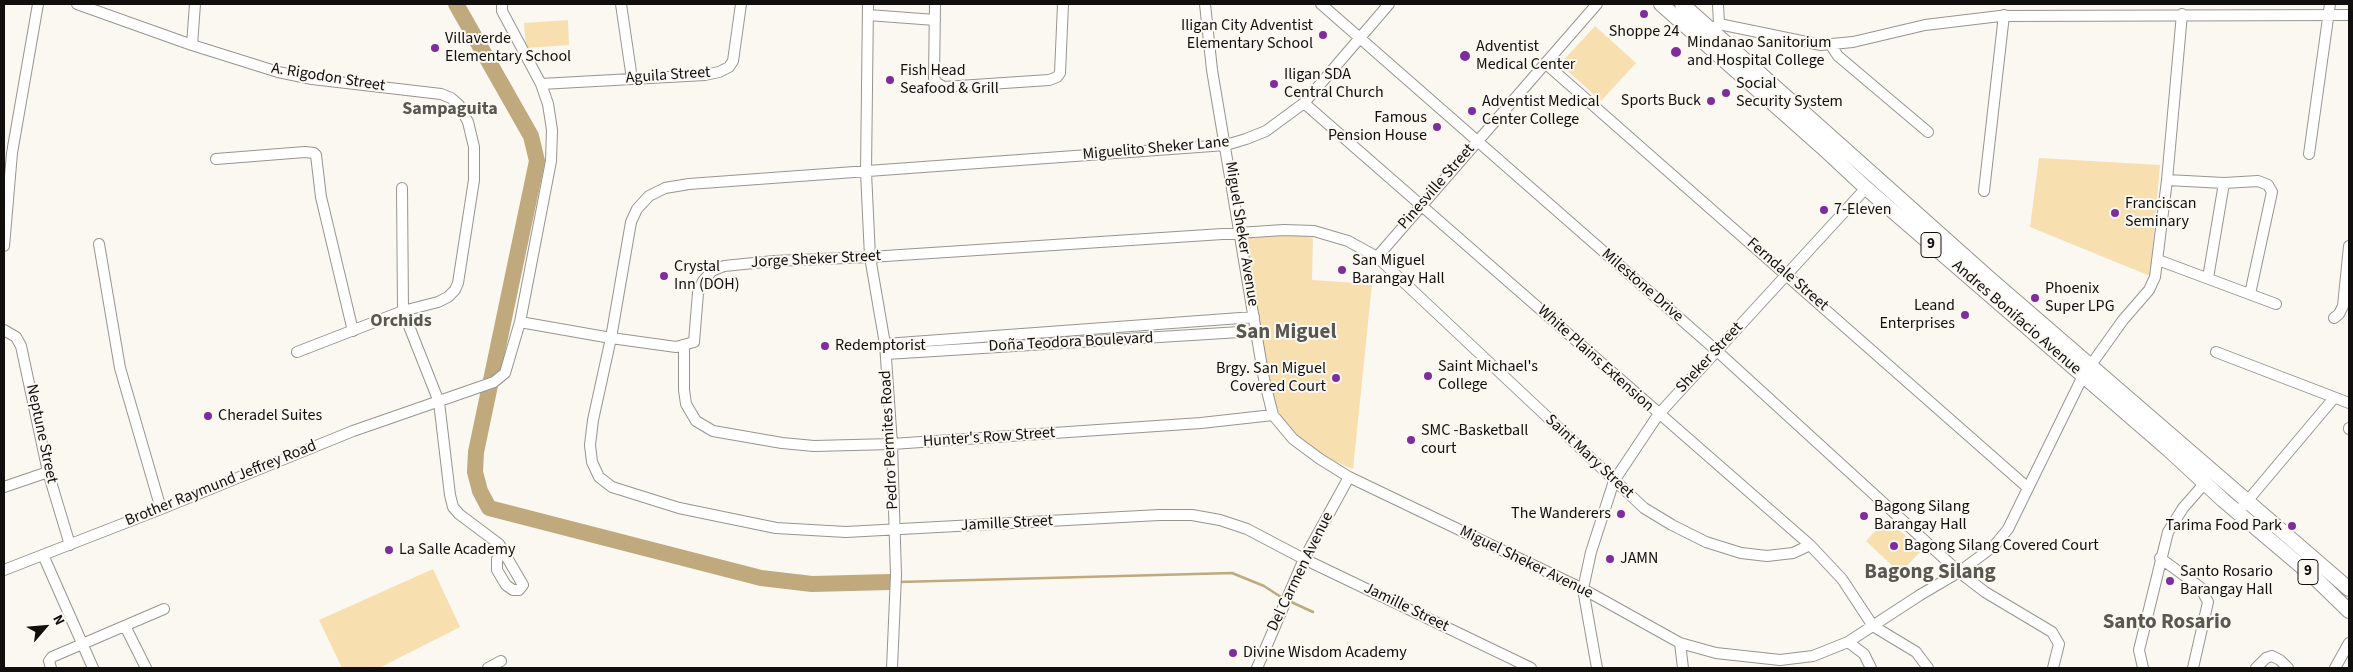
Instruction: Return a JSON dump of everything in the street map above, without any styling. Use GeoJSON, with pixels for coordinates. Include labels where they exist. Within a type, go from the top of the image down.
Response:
{"type":"FeatureCollection","features":[{"type":"Feature","properties":{"kind":"highway","name":"Andres Bonifacio Avenue"},"geometry":{"type":"LineString","coordinates":[[1661,4],[1866,188],[2248,502],[2349,589]]}},
{"type":"Feature","properties":{"kind":"highway","name":"Andres Bonifacio Avenue"},"geometry":{"type":"LineString","coordinates":[[1682,4],[1715,27],[1990,279],[2204,484],[2315,578],[2349,611]]}},
{"type":"Feature","properties":{"kind":"street"},"geometry":{"type":"LineString","coordinates":[[4,246],[8,152],[38,4]]}},
{"type":"Feature","properties":{"kind":"street","name":"A. Rigodon Street"},"geometry":{"type":"LineString","coordinates":[[77,4],[192,45],[278,72],[312,79],[441,94],[451,98],[459,105],[468,122],[474,147],[474,172],[458,283],[448,297],[403,311],[297,352]]}},
{"type":"Feature","properties":{"kind":"street"},"geometry":{"type":"LineString","coordinates":[[192,45],[195,4]]}},
{"type":"Feature","properties":{"kind":"street"},"geometry":{"type":"LineString","coordinates":[[502,4],[502,11],[541,84],[548,104],[552,130],[551,161],[520,322],[611,338],[676,347],[684,346]]}},
{"type":"Feature","properties":{"kind":"street"},"geometry":{"type":"LineString","coordinates":[[622,4],[632,79]]}},
{"type":"Feature","properties":{"kind":"street","name":"Aguila Street"},"geometry":{"type":"LineString","coordinates":[[541,84],[705,75],[728,67],[733,61],[741,4]]}},
{"type":"Feature","properties":{"kind":"street","name":"Pedro Permites Road"},"geometry":{"type":"LineString","coordinates":[[868,4],[866,172],[870,257],[885,349],[892,444],[896,575],[892,668]]}},
{"type":"Feature","properties":{"kind":"street"},"geometry":{"type":"LineString","coordinates":[[936,4],[934,78],[939,85],[944,87],[1049,80],[1060,74],[1063,4]]}},
{"type":"Feature","properties":{"kind":"street","name":"Miguel Sheker Avenue"},"geometry":{"type":"LineString","coordinates":[[1205,4],[1212,70],[1264,379],[1273,415],[1293,439],[1320,460],[1349,477],[1583,589],[1680,643],[1716,653],[1780,660],[1813,656],[1848,642],[1959,572],[1994,546],[2008,529],[2087,371],[2123,320],[2149,290],[2155,277],[2167,180],[2182,14]]}},
{"type":"Feature","properties":{"kind":"street","name":"Milestone Drive"},"geometry":{"type":"LineString","coordinates":[[1321,4],[1717,351],[1959,572],[1985,592],[2052,632],[2059,644],[2053,668]]}},
{"type":"Feature","properties":{"kind":"street","name":"Miguelito Sheker Lane"},"geometry":{"type":"LineString","coordinates":[[611,338],[631,222],[637,209],[649,196],[665,188],[689,184],[1226,145],[1246,140],[1266,131],[1304,103],[1389,4]]}},
{"type":"Feature","properties":{"kind":"street","name":"Pinesville Street"},"geometry":{"type":"LineString","coordinates":[[1377,257],[1421,204],[1597,4]]}},
{"type":"Feature","properties":{"kind":"street"},"geometry":{"type":"LineString","coordinates":[[1702,42],[1715,27],[1718,4]]}},
{"type":"Feature","properties":{"kind":"street"},"geometry":{"type":"LineString","coordinates":[[2309,154],[2330,4]]}},
{"type":"Feature","properties":{"kind":"street"},"geometry":{"type":"LineString","coordinates":[[868,15],[935,20]]}},
{"type":"Feature","properties":{"kind":"street"},"geometry":{"type":"LineString","coordinates":[[1715,27],[1800,42],[1830,44],[1852,42],[1925,25],[2004,16],[2349,15]]}},
{"type":"Feature","properties":{"kind":"street"},"geometry":{"type":"LineString","coordinates":[[1984,191],[2004,16]]}},
{"type":"Feature","properties":{"kind":"street"},"geometry":{"type":"LineString","coordinates":[[1830,44],[1838,56],[1928,132]]}},
{"type":"Feature","properties":{"kind":"street","name":"Ferndale Street"},"geometry":{"type":"LineString","coordinates":[[1545,63],[2028,488]]}},
{"type":"Feature","properties":{"kind":"street","name":"White Plains Extension"},"geometry":{"type":"LineString","coordinates":[[1304,103],[1810,545],[1842,579],[1873,626]]}},
{"type":"Feature","properties":{"kind":"street"},"geometry":{"type":"LineString","coordinates":[[216,159],[305,152],[316,155],[321,198],[353,331]]}},
{"type":"Feature","properties":{"kind":"street"},"geometry":{"type":"LineString","coordinates":[[2167,180],[2224,183],[2258,181],[2268,185],[2272,192],[2250,294]]}},
{"type":"Feature","properties":{"kind":"street"},"geometry":{"type":"LineString","coordinates":[[2208,278],[2224,183]]}},
{"type":"Feature","properties":{"kind":"street"},"geometry":{"type":"LineString","coordinates":[[402,188],[403,311],[439,402],[453,507],[459,514],[495,539],[503,552]]}},
{"type":"Feature","properties":{"kind":"street","name":"Sheker Street"},"geometry":{"type":"LineString","coordinates":[[1597,668],[1583,589],[1591,552],[1614,480],[1658,414],[1866,188]]}},
{"type":"Feature","properties":{"kind":"street","name":"Saint Mary Street"},"geometry":{"type":"LineString","coordinates":[[1240,232],[1314,231],[1348,241],[1377,257],[1644,508],[1672,526],[1706,542],[1741,553],[1767,556],[1793,553],[1810,545]]}},
{"type":"Feature","properties":{"kind":"street","name":"Jorge Sheker Street"},"geometry":{"type":"LineString","coordinates":[[684,346],[694,342],[698,293],[703,280],[712,271],[724,266],[1240,232]]}},
{"type":"Feature","properties":{"kind":"street"},"geometry":{"type":"LineString","coordinates":[[98,244],[120,368],[161,509]]}},
{"type":"Feature","properties":{"kind":"street"},"geometry":{"type":"LineString","coordinates":[[2334,318],[2339,314],[2343,306],[2349,246]]}},
{"type":"Feature","properties":{"kind":"street"},"geometry":{"type":"LineString","coordinates":[[2158,260],[2276,304]]}},
{"type":"Feature","properties":{"kind":"street","name":"Doña Teodora Boulevard"},"geometry":{"type":"LineString","coordinates":[[885,349],[1254,316]]}},
{"type":"Feature","properties":{"kind":"street","name":"Brother Raymund Jeffrey Road"},"geometry":{"type":"LineString","coordinates":[[4,570],[353,431],[494,382],[505,373],[520,322]]}},
{"type":"Feature","properties":{"kind":"street","name":"Neptune Street"},"geometry":{"type":"LineString","coordinates":[[4,330],[16,337],[21,346],[48,472],[70,545]]}},
{"type":"Feature","properties":{"kind":"street","name":"Doña Teodora Boulevard"},"geometry":{"type":"LineString","coordinates":[[885,349],[1256,331]]}},
{"type":"Feature","properties":{"kind":"street","name":"Jamille Street"},"geometry":{"type":"LineString","coordinates":[[611,338],[598,393],[590,445],[592,462],[599,477],[612,487],[679,508],[776,528],[846,532],[1159,515],[1192,516],[1220,520],[1246,529],[1304,559],[1531,668]]}},
{"type":"Feature","properties":{"kind":"street","name":"Hunter's Row Street"},"geometry":{"type":"LineString","coordinates":[[684,346],[684,390],[686,404],[702,426],[713,431],[782,443],[814,446],[892,444],[1201,424],[1273,415]]}},
{"type":"Feature","properties":{"kind":"street"},"geometry":{"type":"LineString","coordinates":[[2216,352],[2349,403]]}},
{"type":"Feature","properties":{"kind":"street"},"geometry":{"type":"LineString","coordinates":[[2238,512],[2334,398]]}},
{"type":"Feature","properties":{"kind":"street"},"geometry":{"type":"LineString","coordinates":[[4,487],[48,472]]}},
{"type":"Feature","properties":{"kind":"street","name":"Del Carmen Avenue"},"geometry":{"type":"LineString","coordinates":[[1256,668],[1304,559],[1349,477]]}},
{"type":"Feature","properties":{"kind":"street"},"geometry":{"type":"LineString","coordinates":[[2143,668],[2139,650],[2160,558],[2168,532],[2183,508],[2204,484]]}},
{"type":"Feature","properties":{"kind":"street"},"geometry":{"type":"LineString","coordinates":[[43,555],[81,645],[93,668]]}},
{"type":"Feature","properties":{"kind":"street"},"geometry":{"type":"LineString","coordinates":[[2160,558],[2200,587],[2208,602],[2193,668]]}},
{"type":"Feature","properties":{"kind":"street"},"geometry":{"type":"LineString","coordinates":[[51,668],[49,661],[52,657],[164,609]]}},
{"type":"Feature","properties":{"kind":"street"},"geometry":{"type":"LineString","coordinates":[[126,626],[146,668]]}},
{"type":"Feature","properties":{"kind":"street"},"geometry":{"type":"LineString","coordinates":[[1873,626],[1916,652],[1928,668]]}},
{"type":"Feature","properties":{"kind":"street"},"geometry":{"type":"LineString","coordinates":[[1848,642],[1864,654],[1871,668]]}},
{"type":"Feature","properties":{"kind":"street"},"geometry":{"type":"LineString","coordinates":[[1680,643],[1683,668]]}},
{"type":"Feature","properties":{"kind":"street"},"geometry":{"type":"LineString","coordinates":[[2335,668],[2349,643]]}},
{"type":"Feature","properties":{"kind":"street"},"geometry":{"type":"LineString","coordinates":[[2256,668],[2266,658],[2272,656],[2280,660],[2288,668]]}},
{"type":"Feature","properties":{"kind":"street"},"geometry":{"type":"LineString","coordinates":[[488,668],[501,661]]}},
{"type":"Feature","properties":{"kind":"shaded area"},"geometry":{"type":"Polygon","coordinates":[[[568,20],[569,45],[526,48],[524,23],[568,20]]]}},
{"type":"Feature","properties":{"kind":"shaded area"},"geometry":{"type":"Polygon","coordinates":[[[1595,26],[1636,63],[1601,101],[1560,64],[1595,26]]]}},
{"type":"Feature","properties":{"kind":"shaded area"},"geometry":{"type":"Polygon","coordinates":[[[2039,158],[2160,165],[2150,276],[2030,227],[2039,158]]]}},
{"type":"Feature","properties":{"kind":"shaded area"},"geometry":{"type":"Polygon","coordinates":[[[1245,236],[1313,236],[1312,280],[1372,284],[1353,469],[1324,457],[1298,438],[1280,415],[1272,395],[1245,236]]]}},
{"type":"Feature","properties":{"kind":"shaded area","name":"Bagong Silang Covered Court"},"geometry":{"type":"Polygon","coordinates":[[[1887,518],[1921,551],[1900,573],[1866,541],[1887,518]]]}},
{"type":"Feature","properties":{"kind":"shaded area"},"geometry":{"type":"Polygon","coordinates":[[[433,569],[460,627],[379,668],[342,668],[319,620],[433,569]]]}},
{"type":"Feature","properties":{"kind":"waterway"},"geometry":{"type":"LineString","coordinates":[[456,4],[531,136],[537,161],[476,452],[475,472],[480,491],[489,508],[761,578],[812,584],[890,582]]}},
{"type":"Feature","properties":{"kind":"waterway"},"geometry":{"type":"LineString","coordinates":[[899,582],[1232,573],[1264,586],[1284,599]]}},
{"type":"Feature","properties":{"kind":"waterway"},"geometry":{"type":"LineString","coordinates":[[1289,601],[1313,612]]}},
{"type":"Feature","properties":{"kind":"place","name":"Shoppe 24"},"geometry":{"type":"Point","coordinates":[1644,14]}},
{"type":"Feature","properties":{"kind":"place","name":"Iligan City Adventist Elementary School"},"geometry":{"type":"Point","coordinates":[1323,35]}},
{"type":"Feature","properties":{"kind":"place","name":"Villaverde Elementary School"},"geometry":{"type":"Point","coordinates":[435,48]}},
{"type":"Feature","properties":{"kind":"place","name":"Mindanao Sanitorium and Hospital College"},"geometry":{"type":"Point","coordinates":[1676,52]}},
{"type":"Feature","properties":{"kind":"place","name":"Adventist Medical Center"},"geometry":{"type":"Point","coordinates":[1465,56]}},
{"type":"Feature","properties":{"kind":"place","name":"Fish Head Seafood & Grill"},"geometry":{"type":"Point","coordinates":[890,80]}},
{"type":"Feature","properties":{"kind":"place","name":"Iligan SDA Central Church"},"geometry":{"type":"Point","coordinates":[1274,84]}},
{"type":"Feature","properties":{"kind":"place","name":"Social Security System"},"geometry":{"type":"Point","coordinates":[1726,93]}},
{"type":"Feature","properties":{"kind":"place","name":"Sports Buck"},"geometry":{"type":"Point","coordinates":[1711,101]}},
{"type":"Feature","properties":{"kind":"place","name":"Adventist Medical Center College"},"geometry":{"type":"Point","coordinates":[1472,111]}},
{"type":"Feature","properties":{"kind":"place","name":"Famous Pension House"},"geometry":{"type":"Point","coordinates":[1437,127]}},
{"type":"Feature","properties":{"kind":"place","name":"7-Eleven"},"geometry":{"type":"Point","coordinates":[1824,210]}},
{"type":"Feature","properties":{"kind":"place","name":"Franciscan Seminary"},"geometry":{"type":"Point","coordinates":[2115,213]}},
{"type":"Feature","properties":{"kind":"place","name":"San Miguel Barangay Hall"},"geometry":{"type":"Point","coordinates":[1342,270]}},
{"type":"Feature","properties":{"kind":"place","name":"Crystal Inn (DOH)"},"geometry":{"type":"Point","coordinates":[664,276]}},
{"type":"Feature","properties":{"kind":"place","name":"Phoenix Super LPG"},"geometry":{"type":"Point","coordinates":[2035,298]}},
{"type":"Feature","properties":{"kind":"place","name":"Leand Enterprises"},"geometry":{"type":"Point","coordinates":[1965,315]}},
{"type":"Feature","properties":{"kind":"place","name":"Redemptorist"},"geometry":{"type":"Point","coordinates":[825,346]}},
{"type":"Feature","properties":{"kind":"place","name":"Saint Michael's College"},"geometry":{"type":"Point","coordinates":[1428,376]}},
{"type":"Feature","properties":{"kind":"place","name":"Brgy. San Miguel Covered Court"},"geometry":{"type":"Point","coordinates":[1336,378]}},
{"type":"Feature","properties":{"kind":"place","name":"Cheradel Suites"},"geometry":{"type":"Point","coordinates":[208,416]}},
{"type":"Feature","properties":{"kind":"place","name":"SMC -Basketball court"},"geometry":{"type":"Point","coordinates":[1411,440]}},
{"type":"Feature","properties":{"kind":"place","name":"The Wanderers"},"geometry":{"type":"Point","coordinates":[1621,514]}},
{"type":"Feature","properties":{"kind":"place","name":"Bagong Silang Barangay Hall"},"geometry":{"type":"Point","coordinates":[1864,516]}},
{"type":"Feature","properties":{"kind":"place","name":"Tarima Food Park"},"geometry":{"type":"Point","coordinates":[2292,526]}},
{"type":"Feature","properties":{"kind":"place","name":"Bagong Silang Covered Court"},"geometry":{"type":"Point","coordinates":[1894,546]}},
{"type":"Feature","properties":{"kind":"place","name":"La Salle Academy"},"geometry":{"type":"Point","coordinates":[389,550]}},
{"type":"Feature","properties":{"kind":"place","name":"JAMN"},"geometry":{"type":"Point","coordinates":[1610,559]}},
{"type":"Feature","properties":{"kind":"place","name":"Santo Rosario Barangay Hall"},"geometry":{"type":"Point","coordinates":[2170,581]}},
{"type":"Feature","properties":{"kind":"place","name":"Divine Wisdom Academy"},"geometry":{"type":"Point","coordinates":[1233,653]}},
{"type":"Feature","properties":{"kind":"district","name":"Sampaguita"},"geometry":{"type":"Point","coordinates":[450,110]}},
{"type":"Feature","properties":{"kind":"district","name":"Orchids"},"geometry":{"type":"Point","coordinates":[401,322]}},
{"type":"Feature","properties":{"kind":"district","name":"San Miguel"},"geometry":{"type":"Point","coordinates":[1286,333]}},
{"type":"Feature","properties":{"kind":"district","name":"Bagong Silang"},"geometry":{"type":"Point","coordinates":[1930,573]}},
{"type":"Feature","properties":{"kind":"district","name":"Santo Rosario"},"geometry":{"type":"Point","coordinates":[2167,623]}}]}
